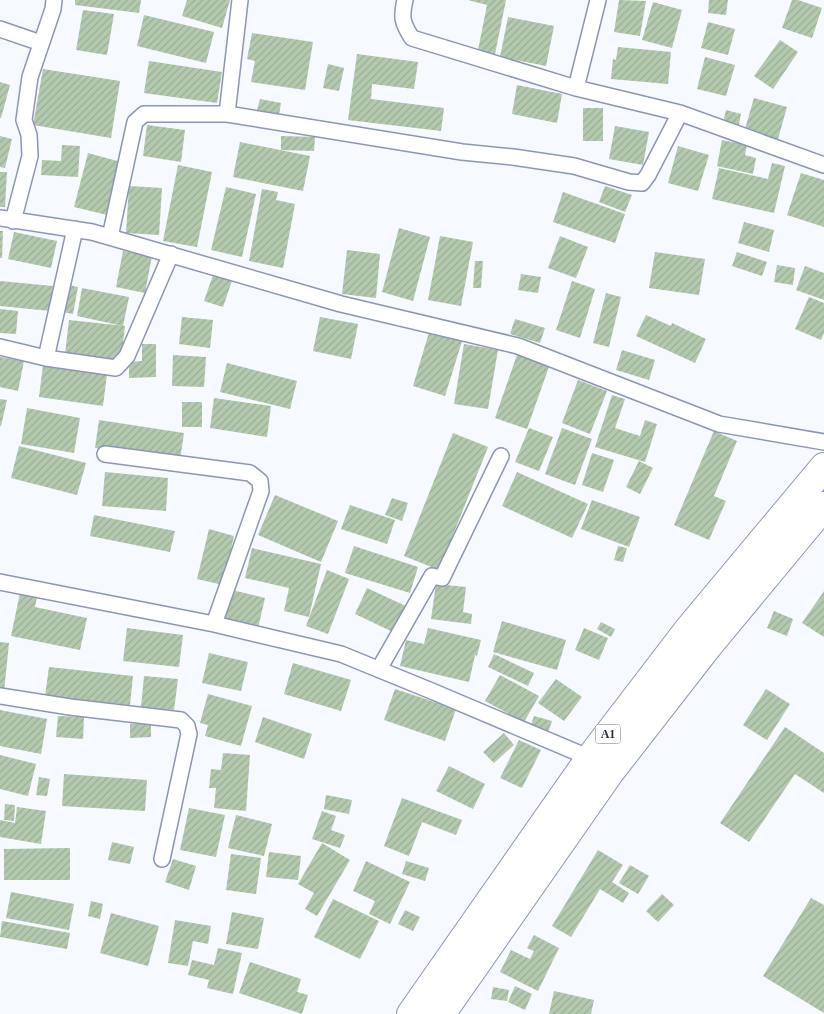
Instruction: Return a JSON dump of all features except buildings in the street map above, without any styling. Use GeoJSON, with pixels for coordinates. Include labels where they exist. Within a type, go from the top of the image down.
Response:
{"type":"FeatureCollection","features":[{"type":"Feature","properties":{"kind":"highway","name":"A1"},"geometry":{"type":"LineString","coordinates":[[411,1014],[590,758],[688,630],[824,467]]}},
{"type":"Feature","properties":{"kind":"highway","name":"A1"},"geometry":{"type":"LineString","coordinates":[[441,1014],[610,772],[708,646],[824,506]]}},
{"type":"Feature","properties":{"kind":"street"},"geometry":{"type":"LineString","coordinates":[[54,0],[54,9],[30,77],[24,120],[30,156],[7,219],[75,229],[110,237],[340,304],[518,346],[719,424],[824,442]]}},
{"type":"Feature","properties":{"kind":"street"},"geometry":{"type":"LineString","coordinates":[[227,114],[240,0]]}},
{"type":"Feature","properties":{"kind":"street"},"geometry":{"type":"LineString","coordinates":[[405,0],[402,12],[404,26],[412,38],[576,88],[680,113],[824,165]]}},
{"type":"Feature","properties":{"kind":"street"},"geometry":{"type":"LineString","coordinates":[[576,88],[598,0]]}},
{"type":"Feature","properties":{"kind":"street"},"geometry":{"type":"LineString","coordinates":[[0,29],[41,42]]}},
{"type":"Feature","properties":{"kind":"street"},"geometry":{"type":"LineString","coordinates":[[110,237],[135,122],[144,114],[227,114],[462,152],[574,166],[629,182],[642,183],[680,113]]}},
{"type":"Feature","properties":{"kind":"street"},"geometry":{"type":"LineString","coordinates":[[46,358],[75,229]]}},
{"type":"Feature","properties":{"kind":"street"},"geometry":{"type":"LineString","coordinates":[[0,346],[46,358],[116,368],[127,356],[171,254]]}},
{"type":"Feature","properties":{"kind":"street"},"geometry":{"type":"LineString","coordinates":[[105,454],[250,473],[260,481],[261,492],[214,624]]}},
{"type":"Feature","properties":{"kind":"street"},"geometry":{"type":"LineString","coordinates":[[379,669],[432,576],[442,578],[501,456]]}},
{"type":"Feature","properties":{"kind":"street"},"geometry":{"type":"LineString","coordinates":[[0,582],[214,624],[341,654],[590,758]]}},
{"type":"Feature","properties":{"kind":"street"},"geometry":{"type":"LineString","coordinates":[[0,696],[181,720],[187,726],[188,734],[162,859]]}}]}
